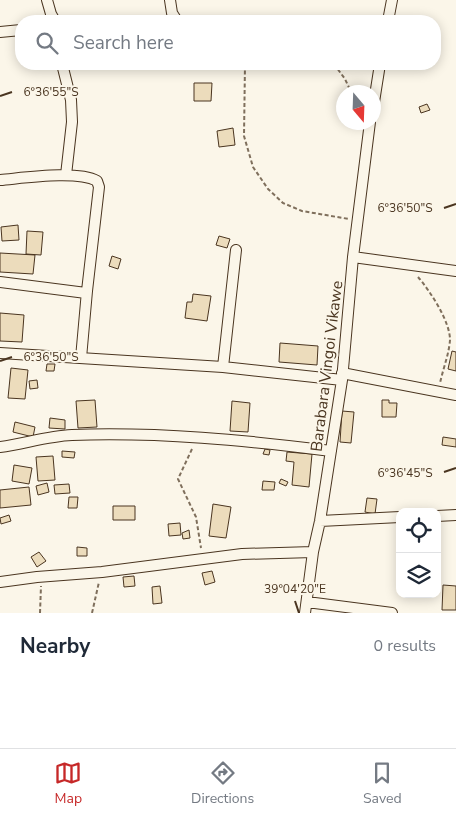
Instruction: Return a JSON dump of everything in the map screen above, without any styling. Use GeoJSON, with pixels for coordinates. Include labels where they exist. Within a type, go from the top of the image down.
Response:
{"type":"FeatureCollection","features":[{"type":"Feature","properties":{"kind":"street"},"geometry":{"type":"LineString","coordinates":[[47,0],[53,15]]}},
{"type":"Feature","properties":{"kind":"street"},"geometry":{"type":"LineString","coordinates":[[170,0],[173,15]]}},
{"type":"Feature","properties":{"kind":"street"},"geometry":{"type":"LineString","coordinates":[[389,15],[392,0]]}},
{"type":"Feature","properties":{"kind":"street"},"geometry":{"type":"LineString","coordinates":[[0,32],[15,31]]}},
{"type":"Feature","properties":{"kind":"street"},"geometry":{"type":"LineString","coordinates":[[64,70],[71,100],[72,122],[66,175]]}},
{"type":"Feature","properties":{"kind":"street"},"geometry":{"type":"LineString","coordinates":[[377,85],[379,70]]}},
{"type":"Feature","properties":{"kind":"street","name":"Barabara Vingoi Vikawe"},"geometry":{"type":"LineString","coordinates":[[305,613],[313,552],[320,521],[342,376],[357,220],[369,130]]}},
{"type":"Feature","properties":{"kind":"street"},"geometry":{"type":"LineString","coordinates":[[0,180],[66,175],[90,177],[98,181],[99,187],[86,292],[81,358]]}},
{"type":"Feature","properties":{"kind":"street"},"geometry":{"type":"LineString","coordinates":[[223,367],[236,250]]}},
{"type":"Feature","properties":{"kind":"street"},"geometry":{"type":"LineString","coordinates":[[353,257],[456,271]]}},
{"type":"Feature","properties":{"kind":"street"},"geometry":{"type":"LineString","coordinates":[[0,282],[86,292]]}},
{"type":"Feature","properties":{"kind":"street"},"geometry":{"type":"LineString","coordinates":[[0,353],[342,376],[456,395]]}},
{"type":"Feature","properties":{"kind":"street"},"geometry":{"type":"LineString","coordinates":[[0,447],[70,435],[125,434],[255,442],[331,451]]}},
{"type":"Feature","properties":{"kind":"street"},"geometry":{"type":"LineString","coordinates":[[441,516],[456,515]]}},
{"type":"Feature","properties":{"kind":"street"},"geometry":{"type":"LineString","coordinates":[[320,521],[396,517]]}},
{"type":"Feature","properties":{"kind":"street"},"geometry":{"type":"LineString","coordinates":[[0,582],[42,576],[102,572],[242,554],[313,552]]}},
{"type":"Feature","properties":{"kind":"street"},"geometry":{"type":"LineString","coordinates":[[307,602],[392,613]]}},
{"type":"Feature","properties":{"kind":"path"},"geometry":{"type":"LineString","coordinates":[[245,70],[244,136],[253,167],[268,189],[283,204],[302,211],[357,220]]}},
{"type":"Feature","properties":{"kind":"path"},"geometry":{"type":"LineString","coordinates":[[338,70],[348,85]]}},
{"type":"Feature","properties":{"kind":"path"},"geometry":{"type":"LineString","coordinates":[[406,264],[429,290],[435,300],[450,340],[438,392]]}},
{"type":"Feature","properties":{"kind":"path"},"geometry":{"type":"LineString","coordinates":[[198,438],[178,479],[199,526],[203,559]]}},
{"type":"Feature","properties":{"kind":"path"},"geometry":{"type":"LineString","coordinates":[[92,613],[102,572]]}},
{"type":"Feature","properties":{"kind":"path"},"geometry":{"type":"LineString","coordinates":[[40,613],[42,576]]}},
{"type":"Feature","properties":{"kind":"building"},"geometry":{"type":"Polygon","coordinates":[[[194,83],[212,83],[211,101],[194,101],[194,83]]]}},
{"type":"Feature","properties":{"kind":"building"},"geometry":{"type":"Polygon","coordinates":[[[427,104],[430,110],[421,113],[419,107],[427,104]]]}},
{"type":"Feature","properties":{"kind":"building"},"geometry":{"type":"Polygon","coordinates":[[[233,128],[235,145],[219,147],[217,131],[233,128]]]}},
{"type":"Feature","properties":{"kind":"building"},"geometry":{"type":"Polygon","coordinates":[[[18,225],[19,240],[2,241],[1,227],[18,225]]]}},
{"type":"Feature","properties":{"kind":"building"},"geometry":{"type":"Polygon","coordinates":[[[27,231],[43,232],[41,255],[26,254],[27,231]]]}},
{"type":"Feature","properties":{"kind":"building"},"geometry":{"type":"Polygon","coordinates":[[[219,236],[230,239],[227,248],[216,245],[219,236]]]}},
{"type":"Feature","properties":{"kind":"building"},"geometry":{"type":"Polygon","coordinates":[[[0,253],[35,255],[33,274],[0,272],[0,253]]]}},
{"type":"Feature","properties":{"kind":"building"},"geometry":{"type":"Polygon","coordinates":[[[112,256],[121,259],[118,269],[109,266],[112,256]]]}},
{"type":"Feature","properties":{"kind":"building"},"geometry":{"type":"Polygon","coordinates":[[[193,294],[211,296],[207,321],[185,318],[187,302],[192,302],[193,294]]]}},
{"type":"Feature","properties":{"kind":"building"},"geometry":{"type":"Polygon","coordinates":[[[0,313],[24,315],[22,342],[0,341],[0,313]]]}},
{"type":"Feature","properties":{"kind":"building"},"geometry":{"type":"Polygon","coordinates":[[[280,343],[318,346],[317,365],[279,362],[280,343]]]}},
{"type":"Feature","properties":{"kind":"building"},"geometry":{"type":"Polygon","coordinates":[[[452,351],[456,352],[456,371],[448,369],[452,351]]]}},
{"type":"Feature","properties":{"kind":"building"},"geometry":{"type":"Polygon","coordinates":[[[47,364],[55,364],[54,371],[46,371],[47,364]]]}},
{"type":"Feature","properties":{"kind":"building"},"geometry":{"type":"Polygon","coordinates":[[[11,368],[28,370],[25,399],[8,398],[11,368]]]}},
{"type":"Feature","properties":{"kind":"building"},"geometry":{"type":"Polygon","coordinates":[[[37,380],[38,388],[30,389],[29,381],[37,380]]]}},
{"type":"Feature","properties":{"kind":"building"},"geometry":{"type":"Polygon","coordinates":[[[95,400],[97,427],[78,428],[76,401],[95,400]]]}},
{"type":"Feature","properties":{"kind":"building"},"geometry":{"type":"Polygon","coordinates":[[[382,400],[389,400],[389,403],[397,403],[396,417],[382,417],[382,400]]]}},
{"type":"Feature","properties":{"kind":"building"},"geometry":{"type":"Polygon","coordinates":[[[232,401],[250,403],[248,432],[230,431],[232,401]]]}},
{"type":"Feature","properties":{"kind":"building"},"geometry":{"type":"Polygon","coordinates":[[[342,411],[354,412],[351,443],[340,442],[342,411]]]}},
{"type":"Feature","properties":{"kind":"building"},"geometry":{"type":"Polygon","coordinates":[[[50,418],[65,420],[65,429],[49,428],[50,418]]]}},
{"type":"Feature","properties":{"kind":"building"},"geometry":{"type":"Polygon","coordinates":[[[15,422],[35,427],[33,437],[13,432],[15,422]]]}},
{"type":"Feature","properties":{"kind":"building"},"geometry":{"type":"Polygon","coordinates":[[[443,437],[456,439],[456,447],[442,445],[443,437]]]}},
{"type":"Feature","properties":{"kind":"building"},"geometry":{"type":"Polygon","coordinates":[[[265,449],[270,450],[269,455],[263,454],[265,449]]]}},
{"type":"Feature","properties":{"kind":"building"},"geometry":{"type":"Polygon","coordinates":[[[62,451],[75,452],[74,458],[62,457],[62,451]]]}},
{"type":"Feature","properties":{"kind":"building"},"geometry":{"type":"Polygon","coordinates":[[[287,452],[312,454],[309,487],[292,485],[294,462],[286,461],[287,452]]]}},
{"type":"Feature","properties":{"kind":"building"},"geometry":{"type":"Polygon","coordinates":[[[53,456],[55,480],[38,481],[36,457],[53,456]]]}},
{"type":"Feature","properties":{"kind":"building"},"geometry":{"type":"Polygon","coordinates":[[[14,465],[32,468],[29,484],[12,481],[14,465]]]}},
{"type":"Feature","properties":{"kind":"building"},"geometry":{"type":"Polygon","coordinates":[[[281,479],[288,482],[286,486],[279,483],[281,479]]]}},
{"type":"Feature","properties":{"kind":"building"},"geometry":{"type":"Polygon","coordinates":[[[263,481],[275,482],[274,490],[262,490],[263,481]]]}},
{"type":"Feature","properties":{"kind":"building"},"geometry":{"type":"Polygon","coordinates":[[[47,483],[49,492],[38,495],[36,486],[47,483]]]}},
{"type":"Feature","properties":{"kind":"building"},"geometry":{"type":"Polygon","coordinates":[[[69,484],[70,493],[55,494],[54,485],[69,484]]]}},
{"type":"Feature","properties":{"kind":"building"},"geometry":{"type":"Polygon","coordinates":[[[29,487],[31,505],[0,508],[0,490],[29,487]]]}},
{"type":"Feature","properties":{"kind":"building"},"geometry":{"type":"Polygon","coordinates":[[[69,497],[78,497],[77,508],[68,508],[69,497]]]}},
{"type":"Feature","properties":{"kind":"building"},"geometry":{"type":"Polygon","coordinates":[[[367,498],[377,499],[375,514],[365,512],[367,498]]]}},
{"type":"Feature","properties":{"kind":"building"},"geometry":{"type":"Polygon","coordinates":[[[213,504],[231,507],[226,538],[209,536],[213,504]]]}},
{"type":"Feature","properties":{"kind":"building"},"geometry":{"type":"Polygon","coordinates":[[[113,506],[135,506],[135,520],[113,520],[113,506]]]}},
{"type":"Feature","properties":{"kind":"building"},"geometry":{"type":"Polygon","coordinates":[[[9,515],[11,521],[1,524],[0,518],[9,515]]]}},
{"type":"Feature","properties":{"kind":"building"},"geometry":{"type":"Polygon","coordinates":[[[180,523],[181,535],[169,536],[168,524],[180,523]]]}},
{"type":"Feature","properties":{"kind":"building"},"geometry":{"type":"Polygon","coordinates":[[[189,530],[190,538],[183,539],[182,533],[189,530]]]}},
{"type":"Feature","properties":{"kind":"building"},"geometry":{"type":"Polygon","coordinates":[[[77,547],[87,548],[87,556],[77,556],[77,547]]]}},
{"type":"Feature","properties":{"kind":"building"},"geometry":{"type":"Polygon","coordinates":[[[39,552],[46,561],[37,567],[31,557],[39,552]]]}},
{"type":"Feature","properties":{"kind":"building"},"geometry":{"type":"Polygon","coordinates":[[[212,571],[215,582],[205,585],[202,573],[212,571]]]}},
{"type":"Feature","properties":{"kind":"building"},"geometry":{"type":"Polygon","coordinates":[[[134,576],[135,586],[124,587],[123,577],[134,576]]]}},
{"type":"Feature","properties":{"kind":"building"},"geometry":{"type":"Polygon","coordinates":[[[443,585],[456,586],[456,610],[442,610],[443,585]]]}},
{"type":"Feature","properties":{"kind":"building"},"geometry":{"type":"Polygon","coordinates":[[[160,586],[162,603],[153,604],[152,587],[160,586]]]}}]}
